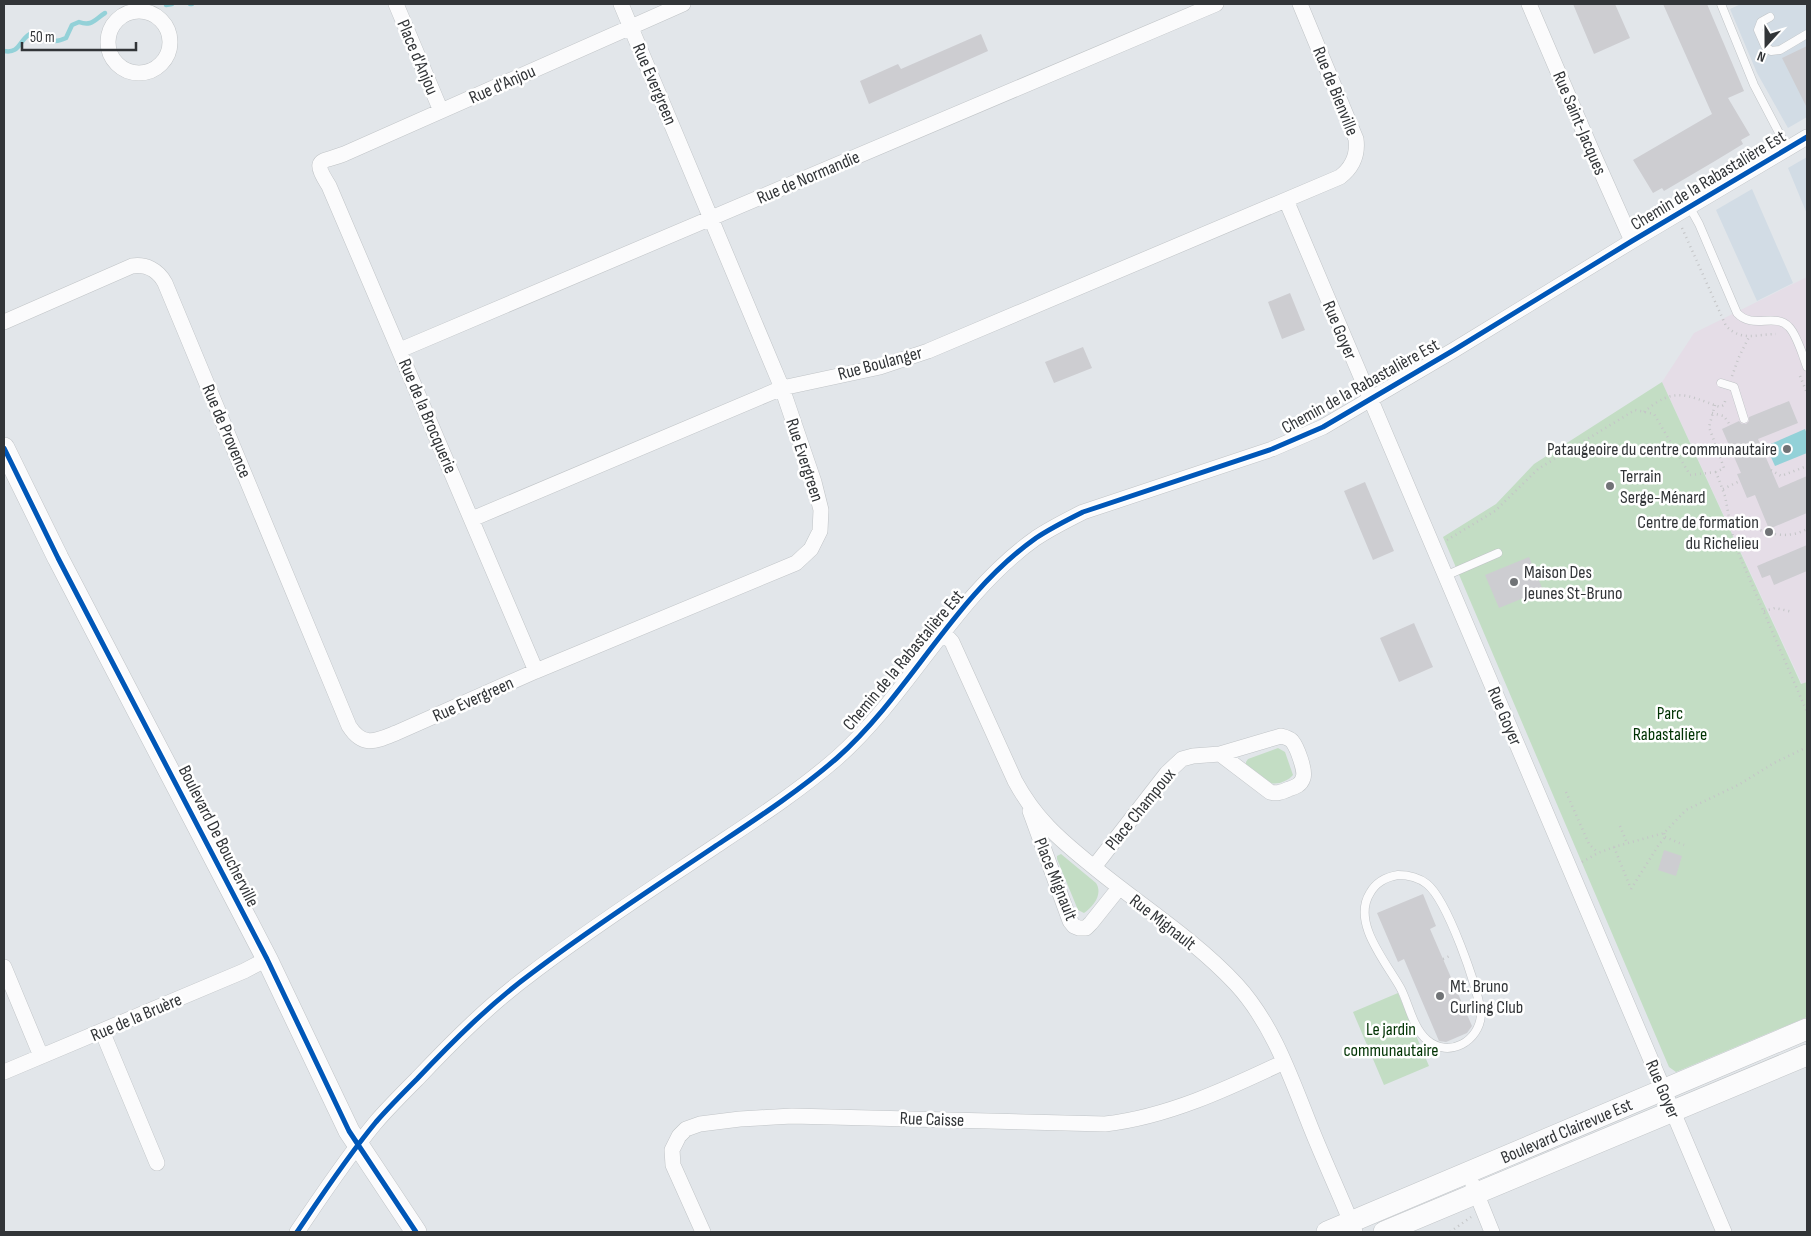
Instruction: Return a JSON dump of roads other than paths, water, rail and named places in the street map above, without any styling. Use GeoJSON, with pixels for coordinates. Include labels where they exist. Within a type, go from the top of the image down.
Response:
{"type":"FeatureCollection","features":[{"type":"Feature","properties":{"kind":"street","name":"Place d'Anjou"},"geometry":{"type":"LineString","coordinates":[[396,4],[441,111]]}},
{"type":"Feature","properties":{"kind":"street","name":"Rue Evergreen"},"geometry":{"type":"LineString","coordinates":[[365,741],[379,740],[396,733],[789,566],[806,555],[815,544],[820,531],[821,510],[814,482],[782,388],[621,4]]}},
{"type":"Feature","properties":{"kind":"street","name":"Rue d'Anjou"},"geometry":{"type":"LineString","coordinates":[[321,163],[324,159],[344,154],[683,4]]}},
{"type":"Feature","properties":{"kind":"street","name":"Rue de Normandie"},"geometry":{"type":"LineString","coordinates":[[400,350],[1216,4]]}},
{"type":"Feature","properties":{"kind":"street","name":"Rue de Bienville"},"geometry":{"type":"LineString","coordinates":[[1286,200],[1340,177],[1352,165],[1356,150],[1354,134],[1300,4]]}},
{"type":"Feature","properties":{"kind":"street","name":"Rue Saint-Jacques"},"geometry":{"type":"LineString","coordinates":[[1529,4],[1632,241]]}},
{"type":"Feature","properties":{"kind":"street"},"geometry":{"type":"LineString","coordinates":[[126,8],[149,12],[158,17],[165,25],[169,34],[168,54],[163,63],[154,70],[134,74],[116,64],[110,56],[108,40],[112,26],[126,8]]}},
{"type":"Feature","properties":{"kind":"street","name":"Chemin de la Rabastalière Est"},"geometry":{"type":"LineString","coordinates":[[297,1232],[376,1122],[439,1055],[502,997],[569,945],[746,826],[833,761],[880,714],[970,599],[1006,563],[1034,539],[1083,512],[1290,442],[1323,427],[1807,137]]}},
{"type":"Feature","properties":{"kind":"street","name":"Rue de la Brocquerie"},"geometry":{"type":"LineString","coordinates":[[321,163],[320,170],[400,350],[536,672]]}},
{"type":"Feature","properties":{"kind":"street","name":"Rue Boulanger"},"geometry":{"type":"LineString","coordinates":[[472,519],[782,388],[880,366],[928,351],[1286,200]]}},
{"type":"Feature","properties":{"kind":"street","name":"Rue Goyer"},"geometry":{"type":"LineString","coordinates":[[1286,200],[1724,1232]]}},
{"type":"Feature","properties":{"kind":"street","name":"Rue de Provence"},"geometry":{"type":"LineString","coordinates":[[4,322],[132,266],[147,266],[160,275],[169,292],[349,726],[354,734],[365,741]]}},
{"type":"Feature","properties":{"kind":"street","name":"Boulevard De Boucherville"},"geometry":{"type":"LineString","coordinates":[[4,448],[58,558],[267,960],[349,1131],[416,1232]]}},
{"type":"Feature","properties":{"kind":"street","name":"Rue Mignault"},"geometry":{"type":"LineString","coordinates":[[943,632],[952,642],[1004,758],[1026,801],[1059,838],[1200,951],[1237,986],[1262,1017],[1284,1062],[1353,1227]]}},
{"type":"Feature","properties":{"kind":"street","name":"Place Champoux"},"geometry":{"type":"LineString","coordinates":[[1094,867],[1175,765],[1182,760],[1193,756],[1220,754],[1242,749],[1278,736],[1285,737],[1291,740],[1295,746],[1304,771],[1303,778],[1298,785],[1281,792],[1272,793],[1220,754]]}},
{"type":"Feature","properties":{"kind":"street","name":"Place Mignault"},"geometry":{"type":"LineString","coordinates":[[1026,801],[1070,920],[1074,926],[1079,928],[1088,926],[1119,888]]}},
{"type":"Feature","properties":{"kind":"street","name":"Rue de la Bruère"},"geometry":{"type":"LineString","coordinates":[[4,1072],[267,960]]}},
{"type":"Feature","properties":{"kind":"street"},"geometry":{"type":"LineString","coordinates":[[4,967],[41,1056]]}},
{"type":"Feature","properties":{"kind":"street","name":"Boulevard Clairevue Est"},"geometry":{"type":"LineString","coordinates":[[1327,1232],[1353,1227],[1468,1172],[1807,1029]]}},
{"type":"Feature","properties":{"kind":"street"},"geometry":{"type":"LineString","coordinates":[[102,1031],[157,1163]]}},
{"type":"Feature","properties":{"kind":"street","name":"Boulevard Clairevue Est"},"geometry":{"type":"LineString","coordinates":[[1384,1232],[1807,1055]]}},
{"type":"Feature","properties":{"kind":"street","name":"Rue Caisse"},"geometry":{"type":"LineString","coordinates":[[703,1232],[672,1160],[674,1145],[678,1136],[686,1129],[696,1125],[740,1119],[792,1116],[1090,1125],[1112,1123],[1148,1116],[1177,1107],[1284,1062]]}},
{"type":"Feature","properties":{"kind":"street"},"geometry":{"type":"LineString","coordinates":[[1468,1172],[1492,1232]]}},
{"type":"Feature","properties":{"kind":"lane"},"geometry":{"type":"LineString","coordinates":[[1721,4],[1754,85],[1787,148]]}},
{"type":"Feature","properties":{"kind":"lane"},"geometry":{"type":"LineString","coordinates":[[1770,17],[1761,22],[1758,30],[1765,46],[1771,51],[1780,50],[1807,34]]}},
{"type":"Feature","properties":{"kind":"lane"},"geometry":{"type":"LineString","coordinates":[[1689,206],[1699,224],[1737,313],[1743,319],[1750,322],[1778,321],[1789,326],[1807,367]]}},
{"type":"Feature","properties":{"kind":"lane"},"geometry":{"type":"LineString","coordinates":[[1721,383],[1734,387],[1744,419]]}},
{"type":"Feature","properties":{"kind":"lane"},"geometry":{"type":"LineString","coordinates":[[1445,576],[1498,553]]}},
{"type":"Feature","properties":{"kind":"lane"},"geometry":{"type":"LineString","coordinates":[[1410,875],[1421,880],[1430,887],[1442,904],[1462,950],[1481,1008],[1480,1024],[1472,1038],[1463,1044],[1447,1048],[1437,1046],[1420,1032],[1402,991],[1382,959],[1369,932],[1364,911],[1369,894],[1376,885],[1392,876],[1410,875]]}},
{"type":"Feature","properties":{"kind":"water","name":"Pataugeoire du centre communautaire"},"geometry":{"type":"Polygon","coordinates":[[[1805,429],[1807,434],[1807,453],[1775,466],[1766,446],[1805,429]]]}},
{"type":"Feature","properties":{"kind":"waterway"},"geometry":{"type":"LineString","coordinates":[[166,5],[172,4]]}},
{"type":"Feature","properties":{"kind":"waterway"},"geometry":{"type":"LineString","coordinates":[[4,51],[16,49],[30,34],[41,35],[55,41],[66,38],[72,25],[79,22],[87,24],[93,22],[105,13]]}},
{"type":"Feature","properties":{"kind":"place","name":"Pataugeoire du centre communautaire"},"geometry":{"type":"Point","coordinates":[1787,449]}},
{"type":"Feature","properties":{"kind":"place","name":"Terrain Serge-Ménard"},"geometry":{"type":"Point","coordinates":[1610,486]}},
{"type":"Feature","properties":{"kind":"place","name":"Centre de formation du Richelieu"},"geometry":{"type":"Point","coordinates":[1769,532]}},
{"type":"Feature","properties":{"kind":"place","name":"Maison Des Jeunes St-Bruno"},"geometry":{"type":"Point","coordinates":[1514,582]}},
{"type":"Feature","properties":{"kind":"place","name":"Mt. Bruno Curling Club"},"geometry":{"type":"Point","coordinates":[1440,996]}},
{"type":"Feature","properties":{"kind":"park label","name":"Parc Rabastalière"},"geometry":{"type":"Point","coordinates":[1670,723]}},
{"type":"Feature","properties":{"kind":"park label","name":"Le jardin communautaire"},"geometry":{"type":"Point","coordinates":[1391,1039]}}]}
